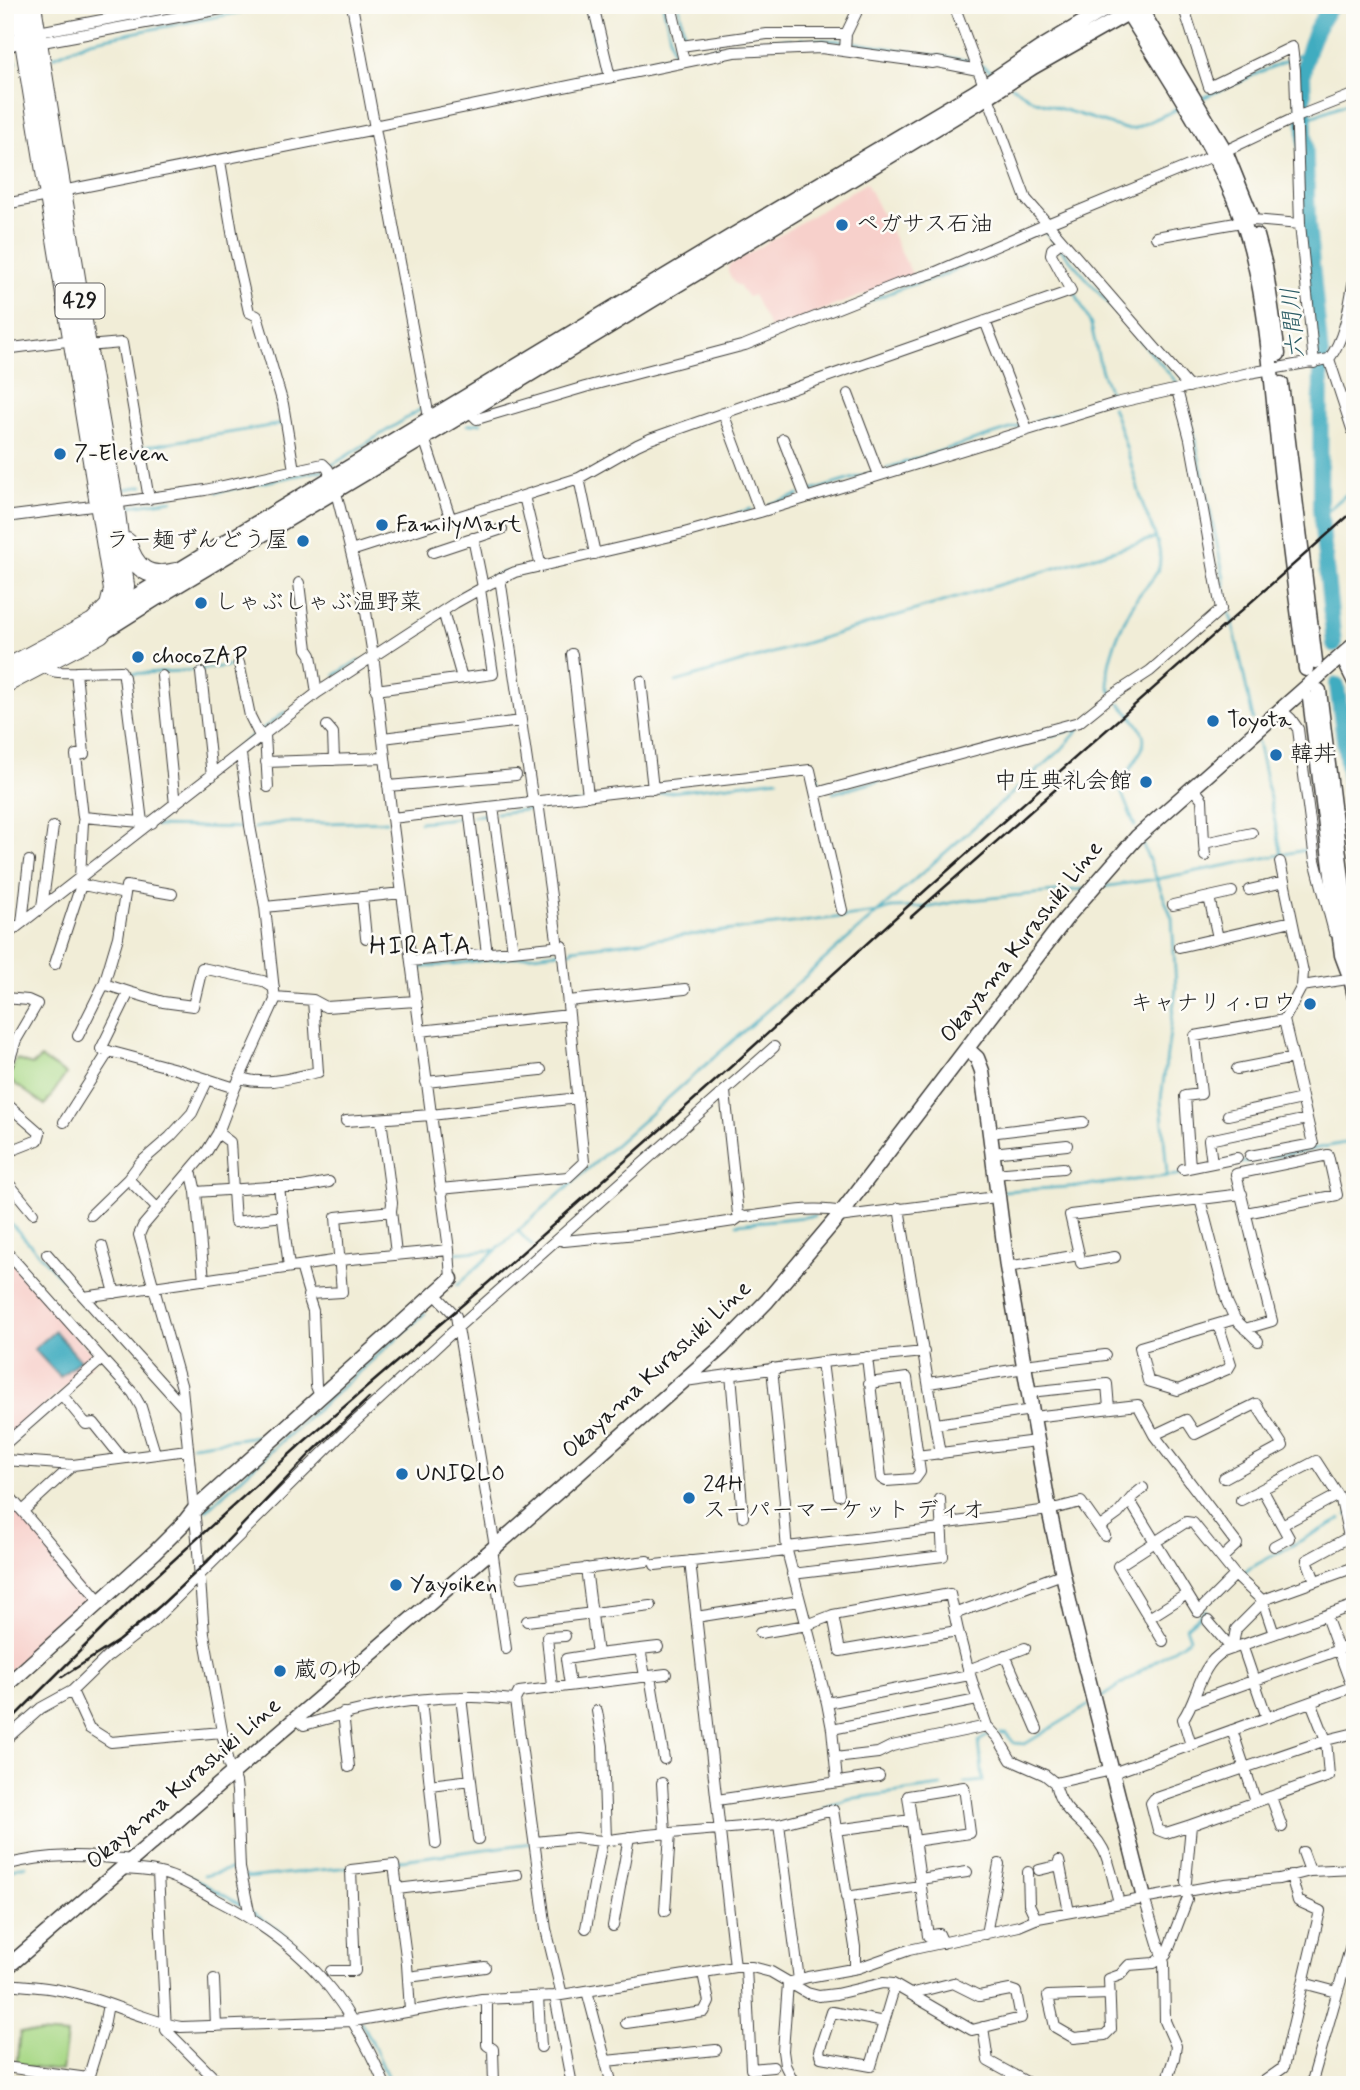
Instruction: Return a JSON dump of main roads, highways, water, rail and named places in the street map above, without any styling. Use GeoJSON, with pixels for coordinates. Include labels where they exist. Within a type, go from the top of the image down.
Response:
{"type":"FeatureCollection","features":[{"type":"Feature","properties":{"kind":"highway","name":"429"},"geometry":{"type":"LineString","coordinates":[[18,5],[20,41],[58,193],[110,507],[124,569],[122,598]]}},
{"type":"Feature","properties":{"kind":"highway","name":"429"},"geometry":{"type":"LineString","coordinates":[[20,41],[32,5]]}},
{"type":"Feature","properties":{"kind":"highway"},"geometry":{"type":"LineString","coordinates":[[110,507],[138,566],[154,574],[176,572]]}},
{"type":"Feature","properties":{"kind":"highway"},"geometry":{"type":"LineString","coordinates":[[5,684],[44,664],[96,628],[108,606],[122,598],[163,594]]}},
{"type":"Feature","properties":{"kind":"highway"},"geometry":{"type":"LineString","coordinates":[[5,669],[96,628]]}},
{"type":"Feature","properties":{"kind":"water"},"geometry":{"type":"Polygon","coordinates":[[[55,1331],[80,1360],[60,1377],[34,1349],[55,1331]]]}},
{"type":"Feature","properties":{"kind":"waterway"},"geometry":{"type":"LineString","coordinates":[[49,35],[210,5]]}},
{"type":"Feature","properties":{"kind":"waterway"},"geometry":{"type":"LineString","coordinates":[[53,57],[90,41],[278,5]]}},
{"type":"Feature","properties":{"kind":"waterway"},"geometry":{"type":"LineString","coordinates":[[587,5],[601,72],[605,71]]}},
{"type":"Feature","properties":{"kind":"waterway"},"geometry":{"type":"LineString","coordinates":[[663,5],[674,56]]}},
{"type":"Feature","properties":{"kind":"waterway"},"geometry":{"type":"LineString","coordinates":[[679,5],[685,38]]}},
{"type":"Feature","properties":{"kind":"waterway","name":"六間川"},"geometry":{"type":"LineString","coordinates":[[1332,5],[1313,38],[1303,74],[1308,224],[1321,356],[1320,508],[1334,644]]}},
{"type":"Feature","properties":{"kind":"waterway"},"geometry":{"type":"LineString","coordinates":[[612,69],[723,46],[791,39]]}},
{"type":"Feature","properties":{"kind":"waterway"},"geometry":{"type":"LineString","coordinates":[[801,39],[844,41]]}},
{"type":"Feature","properties":{"kind":"waterway"},"geometry":{"type":"LineString","coordinates":[[850,42],[971,61]]}},
{"type":"Feature","properties":{"kind":"waterway"},"geometry":{"type":"LineString","coordinates":[[1296,56],[1306,52]]}},
{"type":"Feature","properties":{"kind":"waterway"},"geometry":{"type":"LineString","coordinates":[[1200,99],[1290,59]]}},
{"type":"Feature","properties":{"kind":"waterway"},"geometry":{"type":"LineString","coordinates":[[5,64],[17,62]]}},
{"type":"Feature","properties":{"kind":"waterway"},"geometry":{"type":"LineString","coordinates":[[981,65],[996,74]]}},
{"type":"Feature","properties":{"kind":"waterway"},"geometry":{"type":"LineString","coordinates":[[1012,86],[1033,100],[1125,129],[1133,129],[1182,107]]}},
{"type":"Feature","properties":{"kind":"waterway"},"geometry":{"type":"LineString","coordinates":[[1306,119],[1355,100]]}},
{"type":"Feature","properties":{"kind":"waterway"},"geometry":{"type":"LineString","coordinates":[[1043,230],[1055,242]]}},
{"type":"Feature","properties":{"kind":"waterway"},"geometry":{"type":"LineString","coordinates":[[1060,248],[1179,385]]}},
{"type":"Feature","properties":{"kind":"waterway"},"geometry":{"type":"LineString","coordinates":[[832,316],[907,286],[939,277],[998,250]]}},
{"type":"Feature","properties":{"kind":"waterway"},"geometry":{"type":"LineString","coordinates":[[1075,292],[1091,325],[1110,401]]}},
{"type":"Feature","properties":{"kind":"waterway"},"geometry":{"type":"LineString","coordinates":[[1182,391],[1195,438],[1224,578],[1226,602],[1253,719]]}},
{"type":"Feature","properties":{"kind":"waterway"},"geometry":{"type":"LineString","coordinates":[[1034,422],[1109,398]]}},
{"type":"Feature","properties":{"kind":"waterway"},"geometry":{"type":"LineString","coordinates":[[1112,407],[1158,544],[1160,559],[1157,572],[1132,607],[1114,645],[1108,672],[1112,693]]}},
{"type":"Feature","properties":{"kind":"waterway"},"geometry":{"type":"LineString","coordinates":[[329,467],[421,409]]}},
{"type":"Feature","properties":{"kind":"waterway"},"geometry":{"type":"LineString","coordinates":[[467,425],[481,423]]}},
{"type":"Feature","properties":{"kind":"waterway"},"geometry":{"type":"LineString","coordinates":[[887,468],[1023,425]]}},
{"type":"Feature","properties":{"kind":"waterway"},"geometry":{"type":"LineString","coordinates":[[142,447],[282,426]]}},
{"type":"Feature","properties":{"kind":"waterway"},"geometry":{"type":"LineString","coordinates":[[217,492],[323,470]]}},
{"type":"Feature","properties":{"kind":"waterway"},"geometry":{"type":"LineString","coordinates":[[811,491],[871,473]]}},
{"type":"Feature","properties":{"kind":"waterway"},"geometry":{"type":"LineString","coordinates":[[126,489],[143,486]]}},
{"type":"Feature","properties":{"kind":"waterway"},"geometry":{"type":"LineString","coordinates":[[1321,516],[1355,487]]}},
{"type":"Feature","properties":{"kind":"waterway"},"geometry":{"type":"LineString","coordinates":[[770,504],[799,495]]}},
{"type":"Feature","properties":{"kind":"waterway"},"geometry":{"type":"LineString","coordinates":[[131,506],[172,500]]}},
{"type":"Feature","properties":{"kind":"waterway"},"geometry":{"type":"LineString","coordinates":[[738,513],[751,509]]}},
{"type":"Feature","properties":{"kind":"waterway"},"geometry":{"type":"LineString","coordinates":[[5,522],[89,511]]}},
{"type":"Feature","properties":{"kind":"waterway"},"geometry":{"type":"LineString","coordinates":[[676,682],[1155,538]]}},
{"type":"Feature","properties":{"kind":"waterway"},"geometry":{"type":"LineString","coordinates":[[488,579],[504,572]]}},
{"type":"Feature","properties":{"kind":"waterway"},"geometry":{"type":"LineString","coordinates":[[462,594],[477,584]]}},
{"type":"Feature","properties":{"kind":"waterway"},"geometry":{"type":"LineString","coordinates":[[335,675],[359,660]]}},
{"type":"Feature","properties":{"kind":"waterway"},"geometry":{"type":"LineString","coordinates":[[127,674],[235,665]]}},
{"type":"Feature","properties":{"kind":"waterway","name":"六間川"},"geometry":{"type":"LineString","coordinates":[[1337,685],[1355,825]]}},
{"type":"Feature","properties":{"kind":"waterway"},"geometry":{"type":"LineString","coordinates":[[1120,704],[1141,729],[1144,738],[1139,755],[1120,789],[1135,826]]}},
{"type":"Feature","properties":{"kind":"waterway"},"geometry":{"type":"LineString","coordinates":[[260,731],[285,712]]}},
{"type":"Feature","properties":{"kind":"waterway"},"geometry":{"type":"LineString","coordinates":[[457,1285],[1061,750],[1083,725]]}},
{"type":"Feature","properties":{"kind":"waterway"},"geometry":{"type":"LineString","coordinates":[[833,793],[1080,728]]}},
{"type":"Feature","properties":{"kind":"waterway"},"geometry":{"type":"LineString","coordinates":[[215,766],[253,735]]}},
{"type":"Feature","properties":{"kind":"waterway"},"geometry":{"type":"LineString","coordinates":[[1258,742],[1282,855]]}},
{"type":"Feature","properties":{"kind":"waterway"},"geometry":{"type":"LineString","coordinates":[[812,774],[817,774],[821,790]]}},
{"type":"Feature","properties":{"kind":"waterway"},"geometry":{"type":"LineString","coordinates":[[541,808],[778,779]]}},
{"type":"Feature","properties":{"kind":"waterway"},"geometry":{"type":"LineString","coordinates":[[496,813],[535,809]]}},
{"type":"Feature","properties":{"kind":"waterway"},"geometry":{"type":"LineString","coordinates":[[472,816],[490,814]]}},
{"type":"Feature","properties":{"kind":"waterway"},"geometry":{"type":"LineString","coordinates":[[420,822],[465,817]]}},
{"type":"Feature","properties":{"kind":"waterway"},"geometry":{"type":"LineString","coordinates":[[254,828],[284,822],[387,821]]}},
{"type":"Feature","properties":{"kind":"waterway"},"geometry":{"type":"LineString","coordinates":[[156,826],[248,828]]}},
{"type":"Feature","properties":{"kind":"waterway"},"geometry":{"type":"LineString","coordinates":[[1350,845],[1355,844]]}},
{"type":"Feature","properties":{"kind":"waterway"},"geometry":{"type":"LineString","coordinates":[[1143,845],[1172,918],[1176,988],[1161,1099],[1167,1174]]}},
{"type":"Feature","properties":{"kind":"waterway"},"geometry":{"type":"LineString","coordinates":[[1102,887],[1305,850]]}},
{"type":"Feature","properties":{"kind":"waterway"},"geometry":{"type":"LineString","coordinates":[[565,952],[572,949],[877,913],[891,908],[931,907],[960,901],[1085,889]]}},
{"type":"Feature","properties":{"kind":"waterway"},"geometry":{"type":"LineString","coordinates":[[417,968],[559,952]]}},
{"type":"Feature","properties":{"kind":"waterway"},"geometry":{"type":"LineString","coordinates":[[1004,1191],[1083,1186],[1177,1175],[1355,1141]]}},
{"type":"Feature","properties":{"kind":"waterway"},"geometry":{"type":"LineString","coordinates":[[737,1224],[814,1216]]}},
{"type":"Feature","properties":{"kind":"waterway"},"geometry":{"type":"LineString","coordinates":[[5,1217],[61,1278]]}},
{"type":"Feature","properties":{"kind":"waterway"},"geometry":{"type":"LineString","coordinates":[[518,1231],[533,1247]]}},
{"type":"Feature","properties":{"kind":"waterway"},"geometry":{"type":"LineString","coordinates":[[453,1253],[495,1250]]}},
{"type":"Feature","properties":{"kind":"waterway"},"geometry":{"type":"LineString","coordinates":[[284,1437],[425,1313]]}},
{"type":"Feature","properties":{"kind":"waterway"},"geometry":{"type":"LineString","coordinates":[[178,1408],[181,1439]]}},
{"type":"Feature","properties":{"kind":"waterway"},"geometry":{"type":"LineString","coordinates":[[192,1445],[265,1435]]}},
{"type":"Feature","properties":{"kind":"waterway"},"geometry":{"type":"LineString","coordinates":[[206,1510],[286,1437]]}},
{"type":"Feature","properties":{"kind":"waterway"},"geometry":{"type":"LineString","coordinates":[[1347,1515],[1355,1511]]}},
{"type":"Feature","properties":{"kind":"waterway"},"geometry":{"type":"LineString","coordinates":[[1240,1576],[1341,1519]]}},
{"type":"Feature","properties":{"kind":"waterway"},"geometry":{"type":"LineString","coordinates":[[1102,1697],[1190,1638],[1186,1627],[1206,1610]]}},
{"type":"Feature","properties":{"kind":"waterway"},"geometry":{"type":"LineString","coordinates":[[1000,1733],[1006,1733],[1014,1743],[1025,1744],[1089,1705]]}},
{"type":"Feature","properties":{"kind":"waterway"},"geometry":{"type":"LineString","coordinates":[[965,1783],[983,1781],[979,1741],[989,1735]]}},
{"type":"Feature","properties":{"kind":"waterway"},"geometry":{"type":"LineString","coordinates":[[824,1808],[848,1799],[941,1786]]}},
{"type":"Feature","properties":{"kind":"waterway"},"geometry":{"type":"LineString","coordinates":[[393,1861],[532,1843]]}},
{"type":"Feature","properties":{"kind":"waterway"},"geometry":{"type":"LineString","coordinates":[[5,1871],[26,1865]]}},
{"type":"Feature","properties":{"kind":"waterway"},"geometry":{"type":"LineString","coordinates":[[153,1867],[189,1877],[246,1908]]}},
{"type":"Feature","properties":{"kind":"waterway"},"geometry":{"type":"LineString","coordinates":[[204,1876],[238,1867]]}},
{"type":"Feature","properties":{"kind":"waterway"},"geometry":{"type":"LineString","coordinates":[[246,1876],[349,1867]]}},
{"type":"Feature","properties":{"kind":"waterway"},"geometry":{"type":"LineString","coordinates":[[251,1912],[297,1945],[336,1986],[357,2017]]}},
{"type":"Feature","properties":{"kind":"waterway"},"geometry":{"type":"LineString","coordinates":[[361,2022],[391,2085]]}},
{"type":"Feature","properties":{"kind":"railway"},"geometry":{"type":"LineString","coordinates":[[5,1726],[143,1588],[301,1444],[489,1282],[1355,510]]}},
{"type":"Feature","properties":{"kind":"railway"},"geometry":{"type":"LineString","coordinates":[[911,917],[1074,773]]}},
{"type":"Feature","properties":{"kind":"railway"},"geometry":{"type":"LineString","coordinates":[[62,1677],[118,1641],[160,1606],[369,1398]]}},
{"type":"Feature","properties":{"kind":"place","name":"ペガサス石油"},"geometry":{"type":"Point","coordinates":[842,225]}},
{"type":"Feature","properties":{"kind":"place","name":"7-Eleven"},"geometry":{"type":"Point","coordinates":[60,454]}},
{"type":"Feature","properties":{"kind":"place","name":"FamilyMart"},"geometry":{"type":"Point","coordinates":[382,525]}},
{"type":"Feature","properties":{"kind":"place","name":"ラー麺ずんどう屋"},"geometry":{"type":"Point","coordinates":[303,541]}},
{"type":"Feature","properties":{"kind":"place","name":"しゃぶしゃぶ温野菜"},"geometry":{"type":"Point","coordinates":[201,603]}},
{"type":"Feature","properties":{"kind":"place","name":"chocoZAP"},"geometry":{"type":"Point","coordinates":[138,657]}},
{"type":"Feature","properties":{"kind":"place","name":"Toyota"},"geometry":{"type":"Point","coordinates":[1213,721]}},
{"type":"Feature","properties":{"kind":"place","name":"韓丼"},"geometry":{"type":"Point","coordinates":[1276,755]}},
{"type":"Feature","properties":{"kind":"place","name":"中庄典礼会館"},"geometry":{"type":"Point","coordinates":[1146,782]}},
{"type":"Feature","properties":{"kind":"place","name":"キャナリィ·ロウ"},"geometry":{"type":"Point","coordinates":[1310,1004]}},
{"type":"Feature","properties":{"kind":"place","name":"UNIQLO"},"geometry":{"type":"Point","coordinates":[402,1474]}},
{"type":"Feature","properties":{"kind":"place","name":"24H スーパーマーケット ディオ"},"geometry":{"type":"Point","coordinates":[689,1498]}},
{"type":"Feature","properties":{"kind":"place","name":"Yayoiken"},"geometry":{"type":"Point","coordinates":[396,1585]}},
{"type":"Feature","properties":{"kind":"place","name":"蔵のゆ"},"geometry":{"type":"Point","coordinates":[280,1671]}},
{"type":"Feature","properties":{"kind":"district","name":"HIRATA"},"geometry":{"type":"Point","coordinates":[421,947]}}]}
